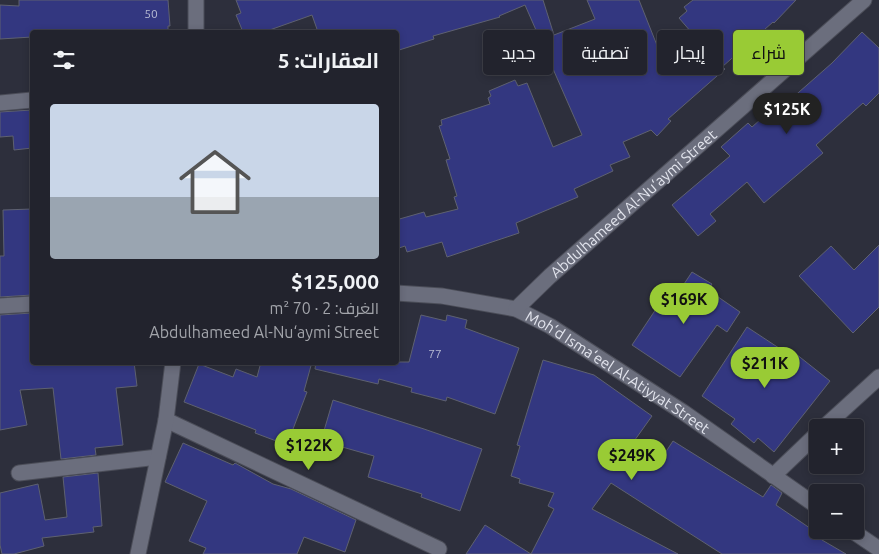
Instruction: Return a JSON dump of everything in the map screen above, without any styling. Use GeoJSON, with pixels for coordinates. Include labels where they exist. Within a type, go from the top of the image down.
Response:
{"type":"FeatureCollection","features":[{"type":"Feature","properties":{"kind":"street"},"geometry":{"type":"LineString","coordinates":[[196,0],[196,30]]}},
{"type":"Feature","properties":{"kind":"street","name":"Abdulhameed Al-Nu‘aymi Street"},"geometry":{"type":"LineString","coordinates":[[516,309],[550,276],[864,0]]}},
{"type":"Feature","properties":{"kind":"street"},"geometry":{"type":"LineString","coordinates":[[0,103],[30,100]]}},
{"type":"Feature","properties":{"kind":"street","name":"Moh‘d Isma‘eel Al-Atiyyat Street"},"geometry":{"type":"LineString","coordinates":[[399,293],[442,296],[516,309],[550,326],[683,412],[809,500]]}},
{"type":"Feature","properties":{"kind":"street"},"geometry":{"type":"LineString","coordinates":[[0,306],[30,304]]}},
{"type":"Feature","properties":{"kind":"street"},"geometry":{"type":"LineString","coordinates":[[138,554],[166,420],[174,365]]}},
{"type":"Feature","properties":{"kind":"street"},"geometry":{"type":"LineString","coordinates":[[833,419],[879,377]]}},
{"type":"Feature","properties":{"kind":"street"},"geometry":{"type":"LineString","coordinates":[[166,420],[439,549]]}},
{"type":"Feature","properties":{"kind":"street"},"geometry":{"type":"LineString","coordinates":[[773,476],[809,442]]}},
{"type":"Feature","properties":{"kind":"street"},"geometry":{"type":"LineString","coordinates":[[19,473],[158,458]]}},
{"type":"Feature","properties":{"kind":"street"},"geometry":{"type":"LineString","coordinates":[[864,539],[879,549]]}},
{"type":"Feature","properties":{"kind":"building"},"geometry":{"type":"Polygon","coordinates":[[[19,0],[168,0],[170,26],[168,26],[168,30],[30,30],[30,37],[0,39],[0,5],[19,6],[19,0]]]}},
{"type":"Feature","properties":{"kind":"building"},"geometry":{"type":"Polygon","coordinates":[[[236,0],[543,0],[552,30],[536,30],[525,5],[500,17],[433,36],[434,39],[399,50],[399,30],[317,30],[312,15],[270,30],[242,30],[236,15],[241,13],[236,0]]]}},
{"type":"Feature","properties":{"kind":"building"},"geometry":{"type":"Polygon","coordinates":[[[587,0],[639,0],[657,45],[657,75],[718,75],[668,119],[671,121],[657,136],[651,130],[623,142],[630,157],[610,165],[613,171],[574,189],[578,197],[516,223],[519,233],[447,257],[442,242],[407,252],[405,246],[399,248],[399,219],[424,212],[426,217],[458,209],[454,197],[457,196],[446,160],[450,159],[439,126],[442,125],[441,120],[490,104],[488,98],[491,96],[489,91],[515,80],[518,86],[527,83],[553,147],[582,135],[553,69],[553,32],[554,35],[563,31],[563,75],[647,75],[647,30],[567,30],[595,19],[587,0]]]}},
{"type":"Feature","properties":{"kind":"building"},"geometry":{"type":"Polygon","coordinates":[[[693,0],[796,0],[774,23],[764,30],[733,30],[733,57],[723,66],[723,30],[689,30],[679,18],[687,11],[684,7],[693,0]]]}},
{"type":"Feature","properties":{"kind":"building"},"geometry":{"type":"Polygon","coordinates":[[[862,32],[879,48],[879,93],[866,106],[863,103],[816,145],[823,153],[764,203],[747,182],[710,214],[716,221],[698,236],[672,205],[730,156],[721,147],[748,123],[752,127],[779,103],[782,107],[832,63],[862,32]]]}},
{"type":"Feature","properties":{"kind":"building"},"geometry":{"type":"Polygon","coordinates":[[[30,110],[30,148],[14,150],[13,136],[0,137],[0,112],[30,110]]]}},
{"type":"Feature","properties":{"kind":"building"},"geometry":{"type":"Polygon","coordinates":[[[30,209],[30,295],[0,297],[0,256],[4,256],[3,210],[30,209]]]}},
{"type":"Feature","properties":{"kind":"building"},"geometry":{"type":"Polygon","coordinates":[[[879,245],[879,307],[853,333],[799,276],[831,246],[854,270],[879,245]]]}},
{"type":"Feature","properties":{"kind":"building"},"geometry":{"type":"Polygon","coordinates":[[[692,272],[712,284],[708,290],[740,312],[727,332],[717,325],[680,377],[632,345],[664,297],[672,302],[692,272]]]}},
{"type":"Feature","properties":{"kind":"building"},"geometry":{"type":"Polygon","coordinates":[[[30,313],[30,365],[134,365],[137,386],[116,388],[123,445],[95,448],[96,455],[61,459],[53,388],[20,390],[27,425],[0,430],[0,315],[30,313]]]}},
{"type":"Feature","properties":{"kind":"building"},"geometry":{"type":"Polygon","coordinates":[[[421,315],[446,321],[447,315],[467,320],[465,328],[519,348],[495,414],[447,397],[446,401],[411,392],[412,388],[379,379],[378,384],[315,369],[316,365],[399,365],[399,362],[409,362],[421,315]]]}},
{"type":"Feature","properties":{"kind":"building"},"geometry":{"type":"Polygon","coordinates":[[[747,327],[788,354],[791,350],[830,381],[774,452],[758,438],[754,443],[731,424],[735,419],[702,396],[747,327]]]}},
{"type":"Feature","properties":{"kind":"building"},"geometry":{"type":"Polygon","coordinates":[[[543,360],[594,375],[652,416],[632,444],[659,462],[673,441],[763,497],[771,485],[782,493],[776,505],[809,527],[809,539],[822,539],[846,554],[722,554],[611,483],[592,509],[678,554],[531,554],[554,509],[548,506],[554,493],[519,483],[520,479],[511,476],[520,446],[517,445],[543,360]]]}},
{"type":"Feature","properties":{"kind":"building"},"geometry":{"type":"Polygon","coordinates":[[[199,365],[233,377],[236,369],[257,377],[260,365],[311,365],[304,391],[307,392],[287,445],[255,433],[256,430],[184,402],[199,365]]]}},
{"type":"Feature","properties":{"kind":"building"},"geometry":{"type":"Polygon","coordinates":[[[333,400],[482,449],[460,511],[421,497],[422,494],[368,477],[374,456],[321,441],[333,400]]]}},
{"type":"Feature","properties":{"kind":"building"},"geometry":{"type":"Polygon","coordinates":[[[183,443],[233,465],[235,463],[273,484],[291,489],[356,520],[345,552],[304,537],[297,554],[203,554],[206,548],[189,541],[207,501],[165,482],[183,443]]]}},
{"type":"Feature","properties":{"kind":"building"},"geometry":{"type":"Polygon","coordinates":[[[98,473],[102,526],[93,527],[94,532],[42,538],[44,546],[14,554],[2,554],[0,545],[0,493],[38,484],[45,520],[67,517],[63,477],[98,473]]]}},
{"type":"Feature","properties":{"kind":"building"},"geometry":{"type":"Polygon","coordinates":[[[485,525],[531,554],[466,554],[485,525]]]}}]}
